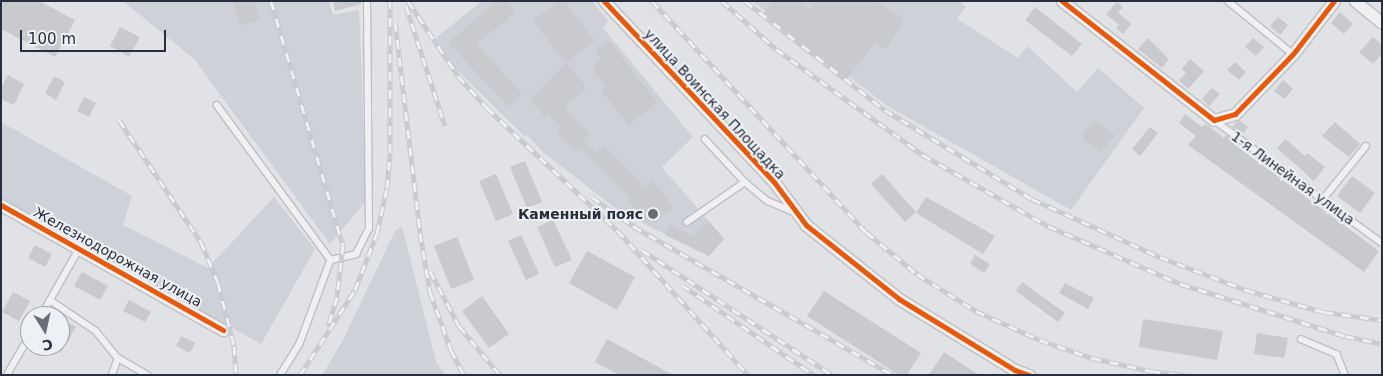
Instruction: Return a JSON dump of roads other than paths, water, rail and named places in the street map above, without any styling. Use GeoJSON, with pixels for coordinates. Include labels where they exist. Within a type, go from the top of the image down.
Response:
{"type":"FeatureCollection","features":[{"type":"Feature","properties":{"kind":"street","name":"улица Воинская Площадка"},"geometry":{"type":"LineString","coordinates":[[604,1],[774,182],[806,225],[899,299],[1015,370],[1029,375]]}},
{"type":"Feature","properties":{"kind":"street","name":"1-я Линейная улица"},"geometry":{"type":"LineString","coordinates":[[1062,1],[1214,120]]}},
{"type":"Feature","properties":{"kind":"street"},"geometry":{"type":"LineString","coordinates":[[1214,120],[1235,114],[1293,54],[1334,1]]}},
{"type":"Feature","properties":{"kind":"street"},"geometry":{"type":"LineString","coordinates":[[1355,1],[1382,24]]}},
{"type":"Feature","properties":{"kind":"street","name":"Железнодорожная улица"},"geometry":{"type":"LineString","coordinates":[[1,205],[80,247],[223,330]]}},
{"type":"Feature","properties":{"kind":"lane"},"geometry":{"type":"LineString","coordinates":[[331,260],[356,254],[370,229],[367,1]]}},
{"type":"Feature","properties":{"kind":"lane"},"geometry":{"type":"LineString","coordinates":[[1228,1],[1293,54]]}},
{"type":"Feature","properties":{"kind":"lane"},"geometry":{"type":"LineString","coordinates":[[217,106],[331,260]]}},
{"type":"Feature","properties":{"kind":"lane","name":"1-я Линейная улица"},"geometry":{"type":"LineString","coordinates":[[1214,120],[1382,242]]}},
{"type":"Feature","properties":{"kind":"lane"},"geometry":{"type":"LineString","coordinates":[[705,139],[745,182],[768,201],[796,212]]}},
{"type":"Feature","properties":{"kind":"lane"},"geometry":{"type":"LineString","coordinates":[[1322,199],[1366,146]]}},
{"type":"Feature","properties":{"kind":"lane"},"geometry":{"type":"LineString","coordinates":[[687,222],[745,182]]}},
{"type":"Feature","properties":{"kind":"lane"},"geometry":{"type":"LineString","coordinates":[[47,306],[80,247]]}},
{"type":"Feature","properties":{"kind":"lane"},"geometry":{"type":"LineString","coordinates":[[281,375],[300,344],[331,260]]}},
{"type":"Feature","properties":{"kind":"lane"},"geometry":{"type":"LineString","coordinates":[[50,300],[96,331],[118,358],[148,375]]}},
{"type":"Feature","properties":{"kind":"lane"},"geometry":{"type":"LineString","coordinates":[[1300,339],[1337,354],[1345,375]]}},
{"type":"Feature","properties":{"kind":"lane"},"geometry":{"type":"LineString","coordinates":[[7,375],[20,352]]}},
{"type":"Feature","properties":{"kind":"lane"},"geometry":{"type":"LineString","coordinates":[[112,375],[118,358]]}},
{"type":"Feature","properties":{"kind":"railway"},"geometry":{"type":"LineString","coordinates":[[271,1],[343,245],[337,297],[328,326]]}},
{"type":"Feature","properties":{"kind":"railway"},"geometry":{"type":"LineString","coordinates":[[300,375],[355,290],[377,233],[387,188],[390,152],[390,1]]}},
{"type":"Feature","properties":{"kind":"railway"},"geometry":{"type":"LineString","coordinates":[[408,1],[458,76],[487,108],[617,230],[748,375]]}},
{"type":"Feature","properties":{"kind":"railway"},"geometry":{"type":"LineString","coordinates":[[652,1],[866,232],[917,274],[976,311],[1040,340],[1092,358],[1151,371],[1185,375]]}},
{"type":"Feature","properties":{"kind":"railway"},"geometry":{"type":"LineString","coordinates":[[722,1],[776,49],[923,155],[1048,226],[1181,284],[1345,336],[1382,344]]}},
{"type":"Feature","properties":{"kind":"railway"},"geometry":{"type":"LineString","coordinates":[[745,1],[885,110],[1032,199],[1160,257],[1246,290],[1324,312],[1382,320]]}},
{"type":"Feature","properties":{"kind":"railway"},"geometry":{"type":"LineString","coordinates":[[406,6],[445,126]]}},
{"type":"Feature","properties":{"kind":"railway"},"geometry":{"type":"LineString","coordinates":[[395,22],[420,233],[430,292],[451,350],[464,375]]}},
{"type":"Feature","properties":{"kind":"railway"},"geometry":{"type":"LineString","coordinates":[[119,120],[201,242],[218,283],[234,346],[236,375]]}},
{"type":"Feature","properties":{"kind":"railway"},"geometry":{"type":"LineString","coordinates":[[592,197],[633,226],[893,375]]}},
{"type":"Feature","properties":{"kind":"railway"},"geometry":{"type":"LineString","coordinates":[[642,250],[832,375]]}},
{"type":"Feature","properties":{"kind":"railway"},"geometry":{"type":"LineString","coordinates":[[430,271],[459,326],[500,375]]}},
{"type":"Feature","properties":{"kind":"railway"},"geometry":{"type":"LineString","coordinates":[[682,285],[814,375]]}},
{"type":"Feature","properties":{"kind":"place","name":"Каменный пояс"},"geometry":{"type":"Point","coordinates":[653,214]}}]}
